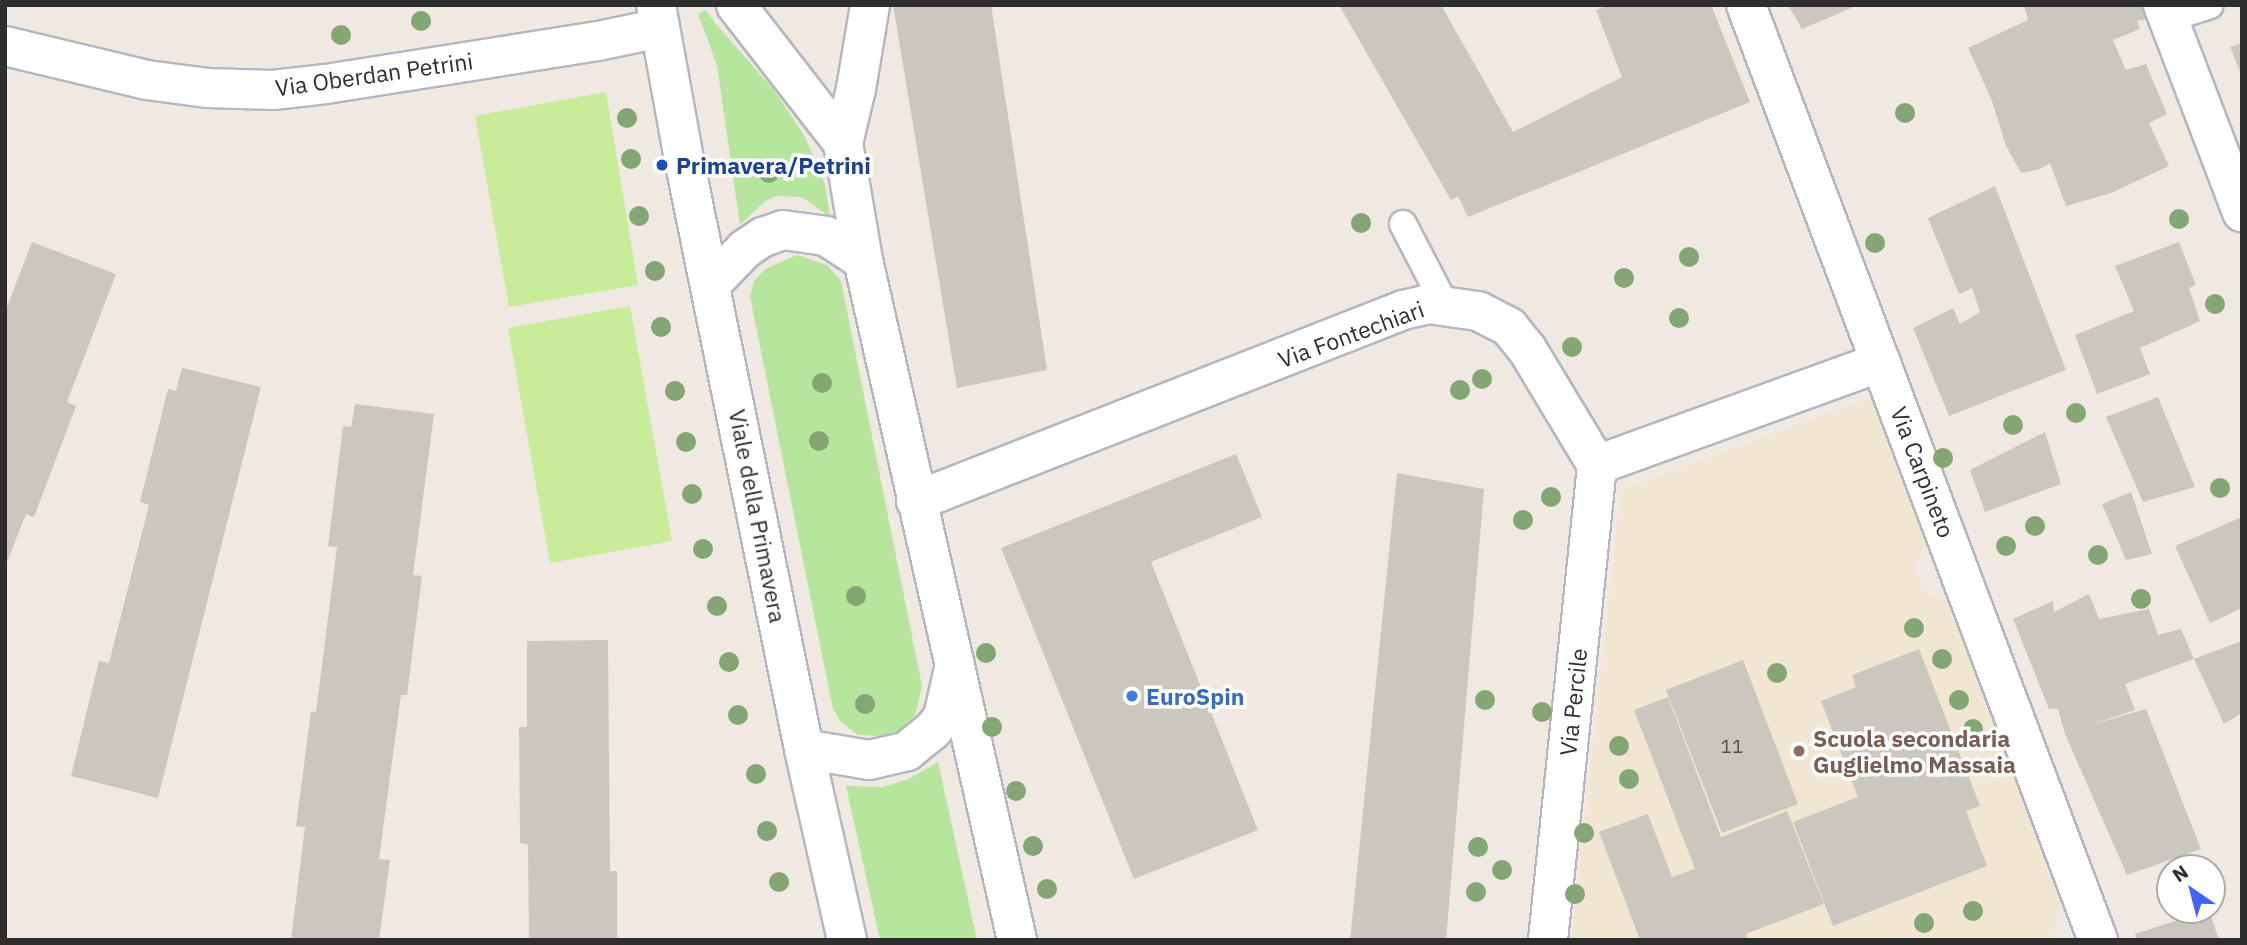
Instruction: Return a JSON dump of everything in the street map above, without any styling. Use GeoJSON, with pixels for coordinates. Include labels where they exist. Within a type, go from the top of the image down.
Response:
{"type":"FeatureCollection","features":[{"type":"Feature","properties":{"kind":"street"},"geometry":{"type":"LineString","coordinates":[[736,5],[842,143]]}},
{"type":"Feature","properties":{"kind":"street"},"geometry":{"type":"LineString","coordinates":[[870,5],[858,84],[842,143],[863,260],[1017,940]]}},
{"type":"Feature","properties":{"kind":"street","name":"Via Carpineto"},"geometry":{"type":"LineString","coordinates":[[1746,5],[2098,940]]}},
{"type":"Feature","properties":{"kind":"street"},"geometry":{"type":"LineString","coordinates":[[2166,12],[2242,212]]}},
{"type":"Feature","properties":{"kind":"street","name":"Via Oberdan Petrini"},"geometry":{"type":"LineString","coordinates":[[5,46],[147,80],[208,88],[273,90],[584,43],[658,17]]}},
{"type":"Feature","properties":{"kind":"street","name":"Viale della Primavera"},"geometry":{"type":"LineString","coordinates":[[658,17],[804,749],[847,940]]}},
{"type":"Feature","properties":{"kind":"street"},"geometry":{"type":"LineString","coordinates":[[711,284],[745,249],[763,237],[783,230],[826,236],[863,260]]}},
{"type":"Feature","properties":{"kind":"street","name":"Via Fontechiari"},"geometry":{"type":"LineString","coordinates":[[916,501],[1403,310],[1428,304],[1445,304],[1478,311],[1509,327],[1527,349],[1597,465]]}},
{"type":"Feature","properties":{"kind":"street"},"geometry":{"type":"LineString","coordinates":[[1597,465],[1881,362]]}},
{"type":"Feature","properties":{"kind":"street","name":"Via Percile"},"geometry":{"type":"LineString","coordinates":[[1548,940],[1597,465]]}},
{"type":"Feature","properties":{"kind":"street"},"geometry":{"type":"LineString","coordinates":[[804,749],[869,761],[907,751],[933,730],[943,717],[955,664]]}},
{"type":"Feature","properties":{"kind":"lane"},"geometry":{"type":"LineString","coordinates":[[2166,12],[2210,5]]}},
{"type":"Feature","properties":{"kind":"lane"},"geometry":{"type":"LineString","coordinates":[[1403,224],[1445,304]]}},
{"type":"Feature","properties":{"kind":"shaded area","name":"Scuola secondaria Guglielmo Massaia"},"geometry":{"type":"Polygon","coordinates":[[[1872,397],[1925,543],[1915,566],[1924,592],[1952,602],[2062,901],[2052,940],[1572,940],[1621,490],[1872,397]]]}},
{"type":"Feature","properties":{"kind":"green space"},"geometry":{"type":"Polygon","coordinates":[[[706,10],[774,90],[805,137],[825,184],[830,217],[802,197],[776,196],[765,201],[740,225],[717,65],[698,14],[706,10]]]}},
{"type":"Feature","properties":{"kind":"green space"},"geometry":{"type":"Polygon","coordinates":[[[606,92],[638,285],[509,307],[475,116],[606,92]]]}},
{"type":"Feature","properties":{"kind":"green space"},"geometry":{"type":"Polygon","coordinates":[[[797,255],[827,265],[841,281],[922,686],[915,716],[898,731],[884,736],[858,735],[841,722],[833,709],[750,297],[754,281],[765,269],[797,255]]]}},
{"type":"Feature","properties":{"kind":"green space"},"geometry":{"type":"Polygon","coordinates":[[[630,306],[672,541],[550,563],[508,328],[630,306]]]}},
{"type":"Feature","properties":{"kind":"green space"},"geometry":{"type":"Polygon","coordinates":[[[938,762],[977,940],[880,940],[846,786],[883,787],[909,779],[938,762]]]}},
{"type":"Feature","properties":{"kind":"building"},"geometry":{"type":"Polygon","coordinates":[[[893,5],[991,5],[1047,370],[957,388],[893,5]]]}},
{"type":"Feature","properties":{"kind":"building"},"geometry":{"type":"Polygon","coordinates":[[[1339,5],[1441,5],[1513,132],[1622,77],[1596,10],[1608,5],[1711,5],[1750,102],[1468,217],[1458,196],[1451,200],[1339,5]]]}},
{"type":"Feature","properties":{"kind":"building"},"geometry":{"type":"Polygon","coordinates":[[[1788,5],[1858,5],[1802,29],[1788,5]]]}},
{"type":"Feature","properties":{"kind":"building"},"geometry":{"type":"Polygon","coordinates":[[[2024,5],[2148,5],[2152,18],[2137,21],[2140,29],[2113,40],[2126,70],[2146,64],[2167,114],[2149,123],[2169,166],[2111,193],[2066,206],[2050,163],[2040,169],[2021,173],[2006,146],[1992,101],[1968,48],[2028,20],[2024,5]]]}},
{"type":"Feature","properties":{"kind":"building"},"geometry":{"type":"Polygon","coordinates":[[[2242,43],[2242,76],[2230,47],[2242,43]]]}},
{"type":"Feature","properties":{"kind":"building"},"geometry":{"type":"Polygon","coordinates":[[[1995,186],[2066,370],[1949,416],[1913,328],[1953,308],[1960,324],[1980,312],[1972,288],[1959,294],[1928,218],[1995,186]]]}},
{"type":"Feature","properties":{"kind":"building"},"geometry":{"type":"Polygon","coordinates":[[[32,242],[116,274],[67,402],[76,406],[34,517],[26,514],[5,567],[5,312],[32,242]]]}},
{"type":"Feature","properties":{"kind":"building"},"geometry":{"type":"Polygon","coordinates":[[[2179,242],[2196,285],[2189,288],[2200,321],[2140,348],[2150,374],[2097,394],[2075,335],[2134,311],[2115,266],[2179,242]]]}},
{"type":"Feature","properties":{"kind":"building"},"geometry":{"type":"Polygon","coordinates":[[[182,368],[261,387],[158,798],[71,776],[99,661],[109,663],[149,505],[140,502],[168,389],[176,391],[182,368]]]}},
{"type":"Feature","properties":{"kind":"building"},"geometry":{"type":"Polygon","coordinates":[[[2158,397],[2195,487],[2143,502],[2106,417],[2158,397]]]}},
{"type":"Feature","properties":{"kind":"building"},"geometry":{"type":"Polygon","coordinates":[[[355,404],[434,414],[413,575],[422,576],[407,695],[401,695],[379,859],[390,860],[379,940],[291,940],[305,827],[296,826],[311,712],[316,712],[337,547],[328,546],[343,426],[351,427],[355,404]]]}},
{"type":"Feature","properties":{"kind":"building"},"geometry":{"type":"Polygon","coordinates":[[[2045,432],[2061,484],[1985,512],[1970,470],[2045,432]]]}},
{"type":"Feature","properties":{"kind":"building","name":"EuroSpin"},"geometry":{"type":"Polygon","coordinates":[[[1236,454],[1262,517],[1151,562],[1258,830],[1134,879],[1001,548],[1236,454]]]}},
{"type":"Feature","properties":{"kind":"building"},"geometry":{"type":"Polygon","coordinates":[[[1397,473],[1484,489],[1446,940],[1350,940],[1397,473]]]}},
{"type":"Feature","properties":{"kind":"building"},"geometry":{"type":"Polygon","coordinates":[[[2131,492],[2152,554],[2126,560],[2102,504],[2131,492]]]}},
{"type":"Feature","properties":{"kind":"building"},"geometry":{"type":"Polygon","coordinates":[[[2242,517],[2242,608],[2210,623],[2175,546],[2242,517]]]}},
{"type":"Feature","properties":{"kind":"building"},"geometry":{"type":"Polygon","coordinates":[[[2089,594],[2099,619],[2149,609],[2158,635],[2181,629],[2194,659],[2125,684],[2135,710],[2087,726],[2146,709],[2201,849],[2187,854],[2156,854],[2156,865],[2127,875],[2065,734],[2058,709],[2049,709],[2013,619],[2053,601],[2054,612],[2089,594]]]}},
{"type":"Feature","properties":{"kind":"building"},"geometry":{"type":"Polygon","coordinates":[[[608,640],[610,871],[617,871],[617,940],[529,940],[528,844],[520,843],[519,727],[527,727],[527,641],[608,640]]]}},
{"type":"Feature","properties":{"kind":"building"},"geometry":{"type":"Polygon","coordinates":[[[2242,641],[2242,713],[2224,724],[2194,659],[2242,641]]]}},
{"type":"Feature","properties":{"kind":"building"},"geometry":{"type":"Polygon","coordinates":[[[1919,649],[1980,806],[1966,811],[1987,866],[1833,926],[1793,822],[1858,797],[1821,701],[1856,687],[1852,675],[1919,649]]]}},
{"type":"Feature","properties":{"kind":"building"},"geometry":{"type":"Polygon","coordinates":[[[1743,660],[1798,804],[1722,833],[1666,690],[1743,660]]]}},
{"type":"Feature","properties":{"kind":"building"},"geometry":{"type":"Polygon","coordinates":[[[1668,697],[1721,837],[1787,811],[1824,904],[1746,934],[1748,940],[1640,940],[1599,832],[1648,814],[1672,877],[1695,869],[1634,710],[1668,697]]]}},
{"type":"Feature","properties":{"kind":"building"},"geometry":{"type":"Polygon","coordinates":[[[2166,924],[2214,924],[2219,940],[2137,940],[2135,934],[2166,924]]]}},
{"type":"Feature","properties":{"kind":"place","name":"Primavera/Petrini"},"geometry":{"type":"Point","coordinates":[662,165]}},
{"type":"Feature","properties":{"kind":"place","name":"EuroSpin"},"geometry":{"type":"Point","coordinates":[1132,696]}},
{"type":"Feature","properties":{"kind":"place","name":"Scuola secondaria Guglielmo Massaia"},"geometry":{"type":"Point","coordinates":[1799,751]}}]}
